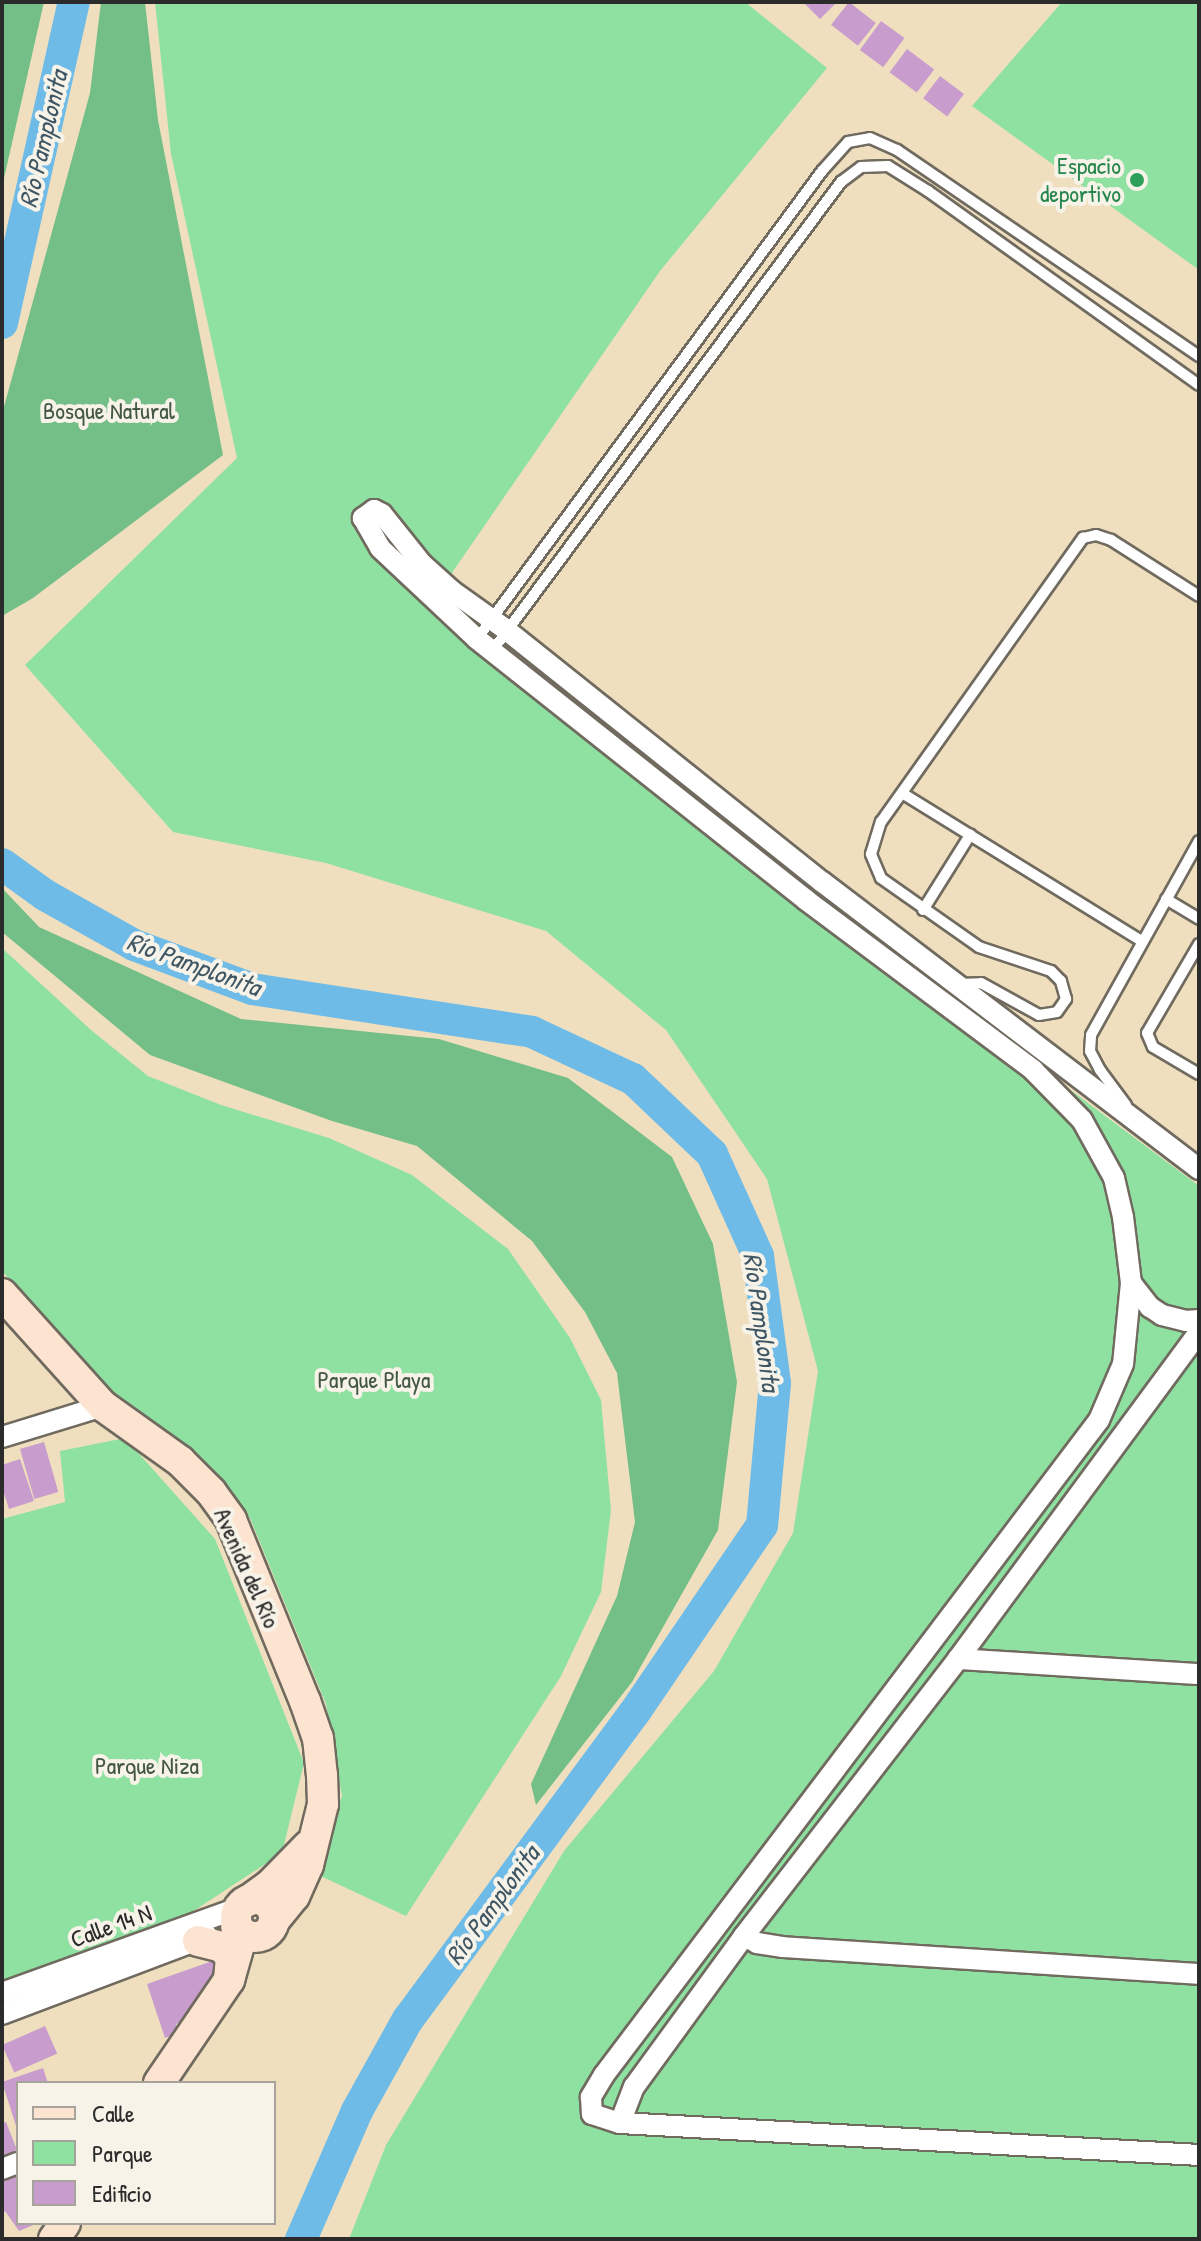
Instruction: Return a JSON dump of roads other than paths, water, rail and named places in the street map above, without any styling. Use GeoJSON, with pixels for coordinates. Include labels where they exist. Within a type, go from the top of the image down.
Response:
{"type":"FeatureCollection","features":[{"type":"Feature","properties":{"kind":"main road","name":"Avenida del Río"},"geometry":{"type":"LineString","coordinates":[[2,1295],[103,1406],[180,1461],[211,1492],[231,1520],[318,1738],[323,1791],[318,1831],[301,1882],[247,1967],[229,1980]]}},
{"type":"Feature","properties":{"kind":"main road"},"geometry":{"type":"LineString","coordinates":[[160,2081],[229,1980],[239,1944],[240,1912],[298,1859],[318,1831]]}},
{"type":"Feature","properties":{"kind":"main road"},"geometry":{"type":"LineString","coordinates":[[240,1912],[247,1936],[270,1928]]}},
{"type":"Feature","properties":{"kind":"main road"},"geometry":{"type":"LineString","coordinates":[[198,1941],[216,1944],[231,1957],[229,1980]]}},
{"type":"Feature","properties":{"kind":"street"},"geometry":{"type":"LineString","coordinates":[[1199,1169],[822,882],[422,564],[382,514],[368,512],[363,518],[380,548],[484,645],[806,900],[1033,1070],[1082,1120],[1114,1178],[1131,1283],[1123,1364],[1099,1420],[604,2075],[591,2097],[592,2114],[620,2123],[1199,2155]]}},
{"type":"Feature","properties":{"kind":"street"},"geometry":{"type":"LineString","coordinates":[[764,866],[778,860],[783,848]]}},
{"type":"Feature","properties":{"kind":"street"},"geometry":{"type":"LineString","coordinates":[[806,900],[804,894],[809,882],[822,882]]}},
{"type":"Feature","properties":{"kind":"street"},"geometry":{"type":"LineString","coordinates":[[1131,1283],[1150,1307],[1162,1315],[1186,1321],[1199,1320]]}},
{"type":"Feature","properties":{"kind":"street"},"geometry":{"type":"LineString","coordinates":[[620,2123],[634,2087],[744,1936],[958,1659],[1199,1332]]}},
{"type":"Feature","properties":{"kind":"street"},"geometry":{"type":"LineString","coordinates":[[2,1437],[103,1406]]}},
{"type":"Feature","properties":{"kind":"street"},"geometry":{"type":"LineString","coordinates":[[958,1659],[1199,1674]]}},
{"type":"Feature","properties":{"kind":"street","name":"Calle 14 N"},"geometry":{"type":"LineString","coordinates":[[2,2014],[198,1941],[240,1912]]}},
{"type":"Feature","properties":{"kind":"street","name":"Calle 14 N"},"geometry":{"type":"LineString","coordinates":[[2,1993],[240,1912]]}},
{"type":"Feature","properties":{"kind":"street"},"geometry":{"type":"LineString","coordinates":[[744,1936],[757,1943],[782,1947],[1199,1974]]}},
{"type":"Feature","properties":{"kind":"lane"},"geometry":{"type":"LineString","coordinates":[[484,645],[822,171],[848,142],[870,138],[897,150],[1199,356]]}},
{"type":"Feature","properties":{"kind":"lane"},"geometry":{"type":"LineString","coordinates":[[484,645],[841,182],[861,167],[888,166],[915,182],[1199,385]]}},
{"type":"Feature","properties":{"kind":"lane"},"geometry":{"type":"LineString","coordinates":[[958,984],[981,983],[1039,1015],[1057,1012],[1066,999],[1061,981],[1051,971],[979,947],[881,878],[871,854],[876,831],[1083,538],[1096,535],[1111,540],[1199,596]]}},
{"type":"Feature","properties":{"kind":"lane"},"geometry":{"type":"LineString","coordinates":[[902,793],[1142,941]]}},
{"type":"Feature","properties":{"kind":"lane"},"geometry":{"type":"LineString","coordinates":[[923,910],[970,835]]}},
{"type":"Feature","properties":{"kind":"lane"},"geometry":{"type":"LineString","coordinates":[[1137,1119],[1090,1051],[1091,1035],[1100,1013],[1199,841]]}},
{"type":"Feature","properties":{"kind":"lane"},"geometry":{"type":"LineString","coordinates":[[1166,899],[1199,919]]}},
{"type":"Feature","properties":{"kind":"lane"},"geometry":{"type":"LineString","coordinates":[[1199,944],[1147,1033],[1153,1047],[1199,1074]]}},
{"type":"Feature","properties":{"kind":"waterway","name":"Río Pamplonita"},"geometry":{"type":"LineString","coordinates":[[2,323],[74,2]]}},
{"type":"Feature","properties":{"kind":"waterway","name":"Río Pamplonita"},"geometry":{"type":"LineString","coordinates":[[2,864],[45,895],[134,945],[252,989],[532,1032],[633,1079],[712,1154],[758,1256],[775,1383],[762,1525],[634,1713],[408,2019],[357,2111],[301,2239]]}},
{"type":"Feature","properties":{"kind":"place","name":"Espacio deportivo"},"geometry":{"type":"Point","coordinates":[1137,180]}},
{"type":"Feature","properties":{"kind":"park label","name":"Bosque Natural"},"geometry":{"type":"Point","coordinates":[109,411]}},
{"type":"Feature","properties":{"kind":"park label","name":"Parque Playa"},"geometry":{"type":"Point","coordinates":[374,1380]}},
{"type":"Feature","properties":{"kind":"park label","name":"Parque Niza"},"geometry":{"type":"Point","coordinates":[147,1766]}}]}
